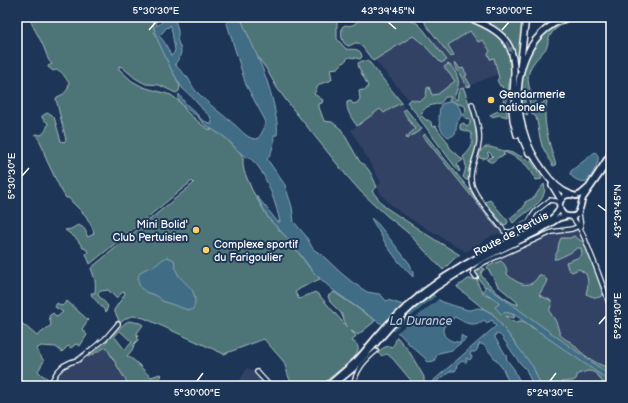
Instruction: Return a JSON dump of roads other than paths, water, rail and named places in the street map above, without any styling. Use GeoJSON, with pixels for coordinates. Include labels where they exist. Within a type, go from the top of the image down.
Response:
{"type":"FeatureCollection","features":[{"type":"Feature","properties":{"kind":"highway"},"geometry":{"type":"LineString","coordinates":[[467,17],[486,24],[494,29],[504,38],[511,50],[515,72],[512,102],[513,120],[516,133],[520,141],[553,185],[560,204]]}},
{"type":"Feature","properties":{"kind":"highway"},"geometry":{"type":"LineString","coordinates":[[526,17],[516,100],[517,111],[530,154]]}},
{"type":"Feature","properties":{"kind":"highway"},"geometry":{"type":"LineString","coordinates":[[569,17],[545,29],[534,42],[523,65],[520,77],[519,100],[527,145],[546,173],[561,191],[570,194]]}},
{"type":"Feature","properties":{"kind":"main road"},"geometry":{"type":"LineString","coordinates":[[576,196],[583,193],[588,187],[611,153]]}},
{"type":"Feature","properties":{"kind":"main road"},"geometry":{"type":"LineString","coordinates":[[581,203],[576,196],[570,194],[563,197],[560,204],[562,213],[569,216],[578,213],[582,207],[581,203],[611,158]]}},
{"type":"Feature","properties":{"kind":"main road","name":"Route de Pertuis"},"geometry":{"type":"LineString","coordinates":[[463,268],[488,252],[544,224],[554,217],[560,204]]}},
{"type":"Feature","properties":{"kind":"main road","name":"Route de Pertuis"},"geometry":{"type":"LineString","coordinates":[[463,268],[535,234],[559,218],[569,216]]}},
{"type":"Feature","properties":{"kind":"main road"},"geometry":{"type":"LineString","coordinates":[[327,386],[351,366],[380,335],[419,299],[463,268]]}},
{"type":"Feature","properties":{"kind":"main road"},"geometry":{"type":"LineString","coordinates":[[332,386],[354,368],[380,335]]}},
{"type":"Feature","properties":{"kind":"street"},"geometry":{"type":"LineString","coordinates":[[472,104],[478,128],[479,140],[478,150],[472,164],[472,184],[478,197],[500,226],[509,235],[512,235],[526,228],[536,211],[550,200],[556,200],[560,204]]}},
{"type":"Feature","properties":{"kind":"street"},"geometry":{"type":"LineString","coordinates":[[578,213],[583,234]]}},
{"type":"Feature","properties":{"kind":"street"},"geometry":{"type":"LineString","coordinates":[[569,216],[579,226],[583,234],[611,308]]}},
{"type":"Feature","properties":{"kind":"street"},"geometry":{"type":"LineString","coordinates":[[529,222],[544,224]]}},
{"type":"Feature","properties":{"kind":"street"},"geometry":{"type":"LineString","coordinates":[[476,277],[473,271],[485,262],[552,232],[572,229],[579,226]]}},
{"type":"Feature","properties":{"kind":"street"},"geometry":{"type":"LineString","coordinates":[[49,386],[57,372],[63,366],[78,360],[87,354],[105,339],[118,324]]}},
{"type":"Feature","properties":{"kind":"street"},"geometry":{"type":"LineString","coordinates":[[353,386],[356,376],[363,363],[376,351]]}},
{"type":"Feature","properties":{"kind":"street"},"geometry":{"type":"LineString","coordinates":[[256,372],[270,386]]}},
{"type":"Feature","properties":{"kind":"street"},"geometry":{"type":"LineString","coordinates":[[17,383],[22,386]]}},
{"type":"Feature","properties":{"kind":"water","name":"La Durance"},"geometry":{"type":"Polygon","coordinates":[[[151,17],[155,17],[157,26],[162,22],[162,17],[174,17],[178,31],[177,39],[181,52],[175,64],[205,100],[245,135],[258,139],[264,128],[265,120],[246,85],[225,17],[240,17],[266,78],[274,104],[277,135],[274,135],[274,145],[267,159],[285,185],[292,207],[294,222],[306,236],[313,249],[322,255],[352,282],[367,292],[379,294],[386,301],[388,300],[403,305],[413,298],[421,288],[425,288],[445,303],[468,310],[478,308],[484,309],[493,314],[533,367],[541,386],[533,386],[526,369],[519,362],[502,337],[495,334],[495,338],[506,355],[507,360],[524,386],[510,386],[503,369],[485,346],[479,344],[475,352],[471,352],[470,354],[472,357],[470,360],[466,358],[467,362],[462,361],[457,365],[455,371],[451,371],[437,381],[438,386],[434,386],[434,380],[496,326],[492,320],[487,323],[484,320],[477,324],[469,324],[454,317],[451,322],[444,326],[443,333],[449,340],[456,342],[461,340],[461,335],[466,339],[452,350],[439,353],[434,361],[427,362],[426,359],[400,334],[375,320],[334,291],[314,273],[290,241],[269,219],[256,195],[277,221],[280,222],[271,192],[261,170],[257,165],[251,159],[240,153],[226,138],[204,124],[197,116],[182,104],[179,94],[186,104],[202,120],[212,124],[210,116],[182,88],[171,69],[155,33],[151,17]],[[170,25],[168,28],[167,27],[159,36],[165,43],[171,56],[175,50],[170,25]]]}},
{"type":"Feature","properties":{"kind":"water"},"geometry":{"type":"Polygon","coordinates":[[[452,101],[458,105],[462,114],[457,123],[455,134],[449,137],[445,135],[440,127],[439,113],[441,104],[452,101]]]}},
{"type":"Feature","properties":{"kind":"water"},"geometry":{"type":"Polygon","coordinates":[[[595,152],[598,162],[587,181],[577,180],[570,174],[571,171],[595,152]]]}},
{"type":"Feature","properties":{"kind":"water"},"geometry":{"type":"Polygon","coordinates":[[[371,218],[378,224],[410,264],[413,277],[398,261],[387,246],[371,218]]]}},
{"type":"Feature","properties":{"kind":"water"},"geometry":{"type":"Polygon","coordinates":[[[167,257],[174,260],[179,276],[190,287],[195,297],[192,310],[162,301],[157,296],[143,290],[139,285],[138,279],[142,271],[156,265],[167,257]]]}},
{"type":"Feature","properties":{"kind":"water"},"geometry":{"type":"Polygon","coordinates":[[[486,286],[611,376],[611,382],[515,315],[506,312],[501,314],[495,307],[499,304],[499,302],[483,291],[486,286]]]}},
{"type":"Feature","properties":{"kind":"place","name":"Gendarmerie nationale"},"geometry":{"type":"Point","coordinates":[491,100]}},
{"type":"Feature","properties":{"kind":"place","name":"Mini Bolid' Club Pertuisien"},"geometry":{"type":"Point","coordinates":[196,230]}},
{"type":"Feature","properties":{"kind":"place","name":"Complexe sportif du Farigoulier"},"geometry":{"type":"Point","coordinates":[206,250]}}]}
